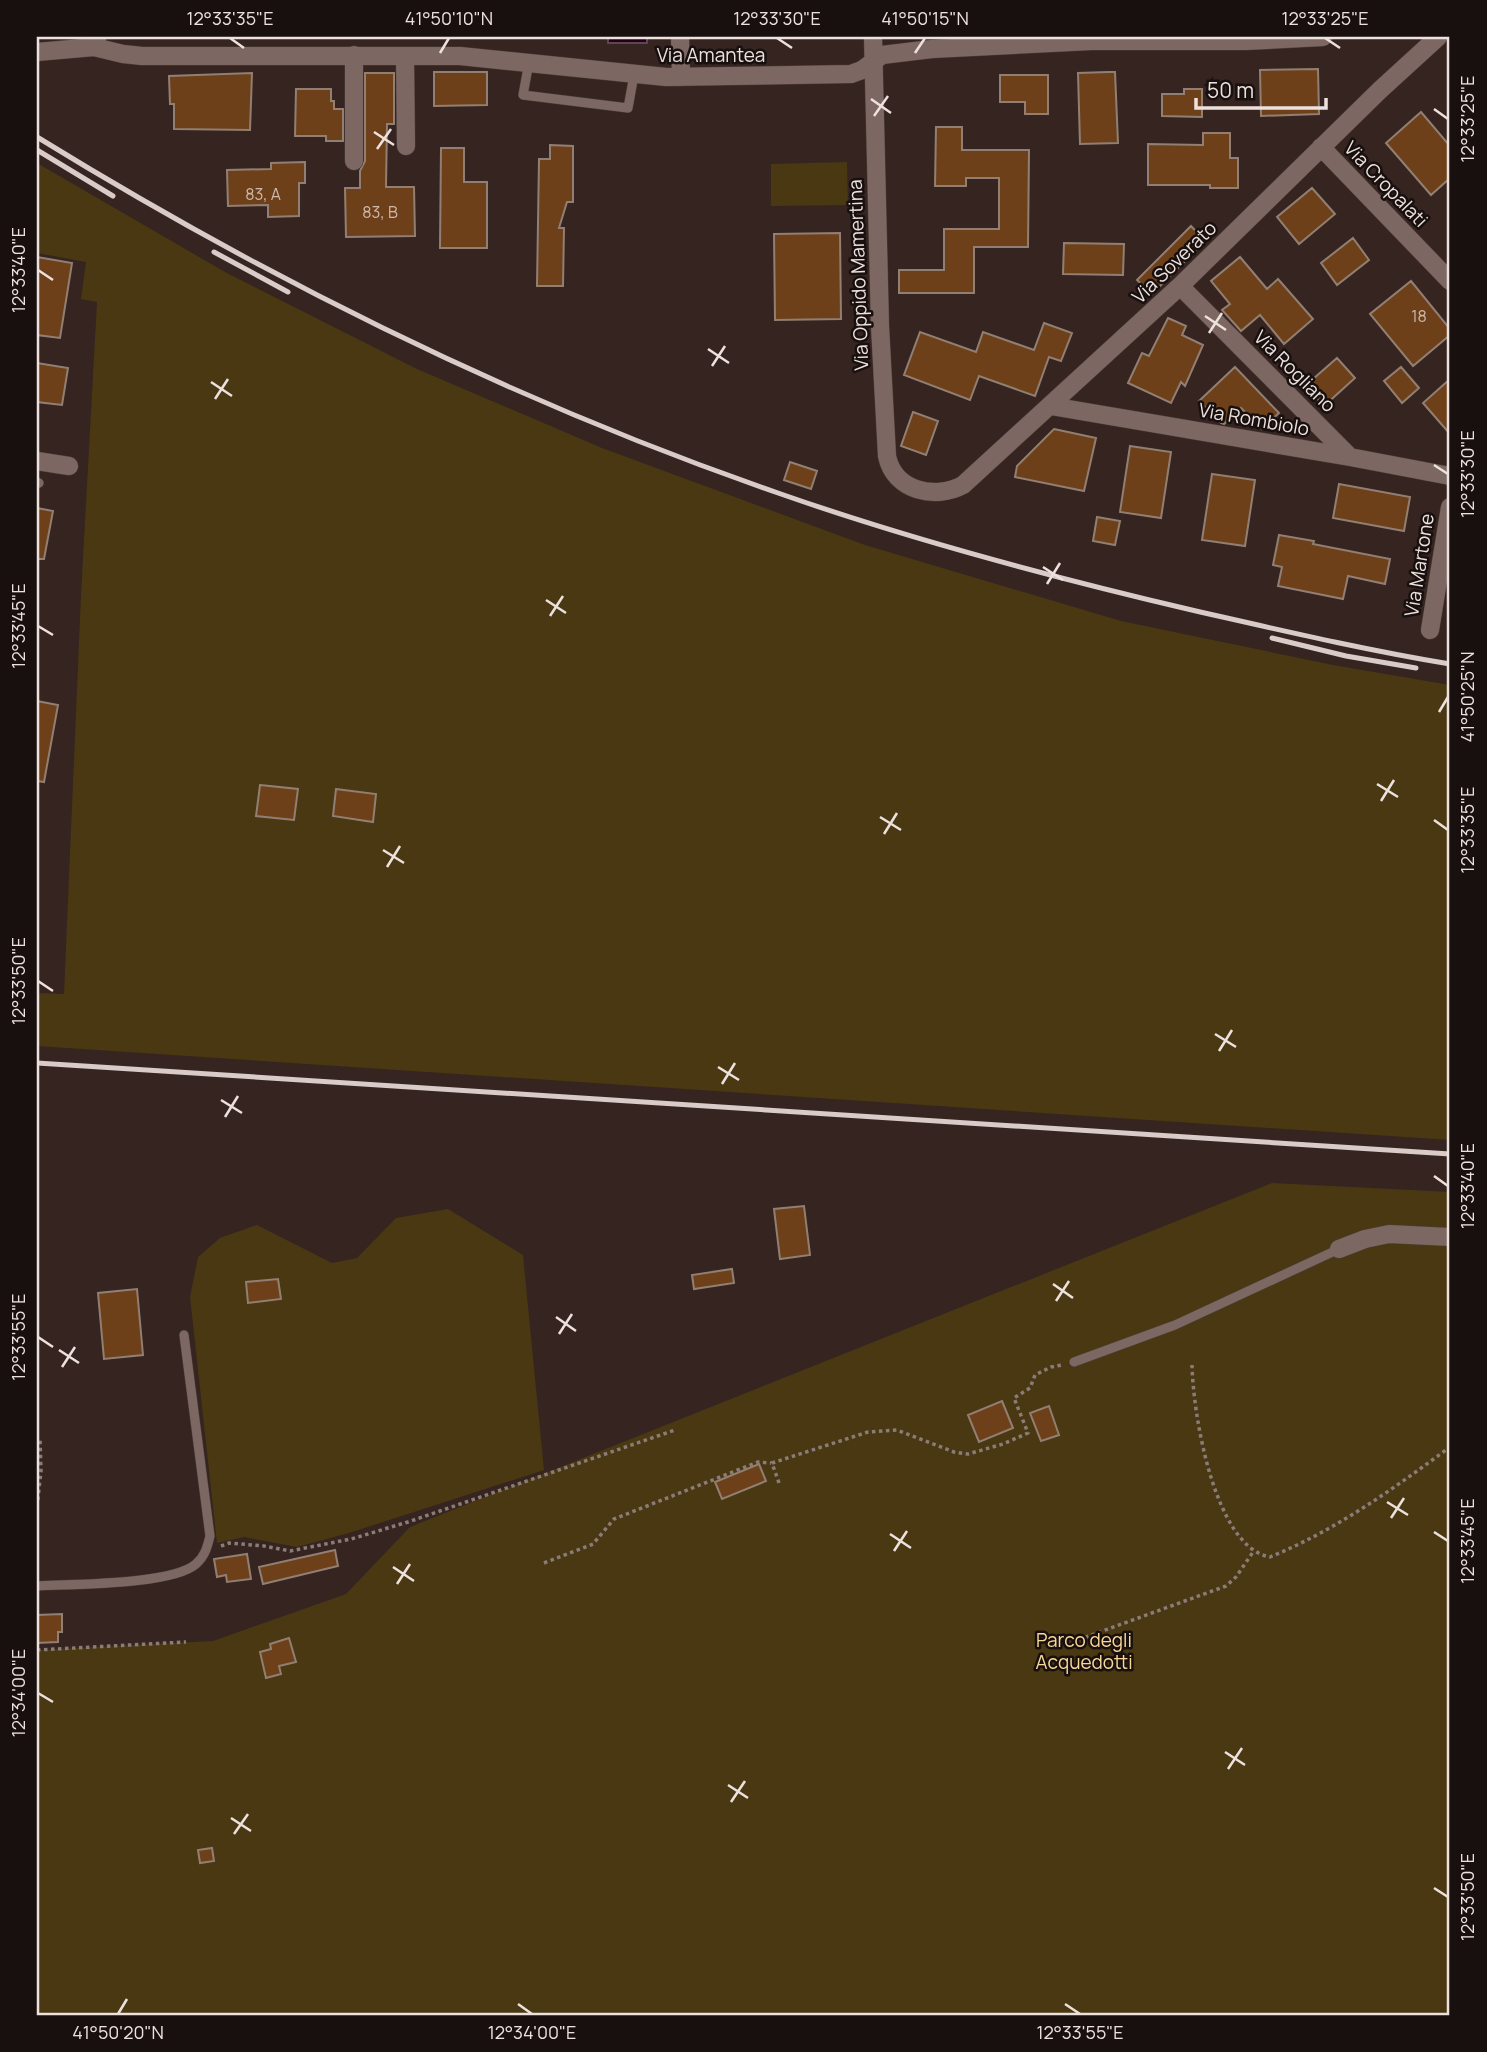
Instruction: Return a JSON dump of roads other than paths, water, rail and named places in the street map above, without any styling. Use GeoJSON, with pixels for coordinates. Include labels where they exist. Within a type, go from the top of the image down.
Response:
{"type":"FeatureCollection","features":[{"type":"Feature","properties":{"kind":"street"},"geometry":{"type":"LineString","coordinates":[[680,37],[681,77]]}},
{"type":"Feature","properties":{"kind":"street","name":"Via Oppido Mamertina"},"geometry":{"type":"LineString","coordinates":[[873,37],[880,326],[887,456],[890,467],[899,479],[924,492]]}},
{"type":"Feature","properties":{"kind":"street","name":"Via Amantea"},"geometry":{"type":"LineString","coordinates":[[37,52],[96,42],[132,56],[294,46],[354,55],[478,57],[634,75],[681,77],[851,74],[862,70],[873,59],[892,52],[932,49],[1117,38],[1245,41],[1322,37]]}},
{"type":"Feature","properties":{"kind":"street","name":"Via Soverato"},"geometry":{"type":"LineString","coordinates":[[924,492],[940,493],[963,485],[1180,286],[1321,147],[1438,37]]}},
{"type":"Feature","properties":{"kind":"street"},"geometry":{"type":"LineString","coordinates":[[354,55],[354,161]]}},
{"type":"Feature","properties":{"kind":"street"},"geometry":{"type":"LineString","coordinates":[[405,56],[406,146]]}},
{"type":"Feature","properties":{"kind":"street","name":"Via Cropalati"},"geometry":{"type":"LineString","coordinates":[[1321,147],[1450,281]]}},
{"type":"Feature","properties":{"kind":"street","name":"Via Rogliano"},"geometry":{"type":"LineString","coordinates":[[1180,286],[1350,457]]}},
{"type":"Feature","properties":{"kind":"street","name":"Via Rombiolo"},"geometry":{"type":"LineString","coordinates":[[1051,406],[1450,476]]}},
{"type":"Feature","properties":{"kind":"street"},"geometry":{"type":"LineString","coordinates":[[37,461],[69,466]]}},
{"type":"Feature","properties":{"kind":"street","name":"Via Martone"},"geometry":{"type":"LineString","coordinates":[[1430,630],[1450,507]]}},
{"type":"Feature","properties":{"kind":"street"},"geometry":{"type":"LineString","coordinates":[[1339,1249],[1365,1238],[1389,1234],[1450,1237]]}},
{"type":"Feature","properties":{"kind":"lane"},"geometry":{"type":"LineString","coordinates":[[529,62],[523,95],[628,108],[634,75]]}},
{"type":"Feature","properties":{"kind":"lane"},"geometry":{"type":"LineString","coordinates":[[1074,1362],[1175,1325],[1339,1249]]}},
{"type":"Feature","properties":{"kind":"lane"},"geometry":{"type":"LineString","coordinates":[[37,1586],[179,1574],[195,1565],[206,1552],[210,1536],[184,1335]]}},
{"type":"Feature","properties":{"kind":"railway"},"geometry":{"type":"LineString","coordinates":[[37,137],[215,241],[398,335],[585,420],[681,458],[881,527],[1038,572],[1291,632],[1450,664]]}},
{"type":"Feature","properties":{"kind":"railway"},"geometry":{"type":"LineString","coordinates":[[37,150],[113,196]]}},
{"type":"Feature","properties":{"kind":"railway"},"geometry":{"type":"LineString","coordinates":[[214,252],[288,292]]}},
{"type":"Feature","properties":{"kind":"railway"},"geometry":{"type":"LineString","coordinates":[[1272,638],[1346,656],[1416,668]]}},
{"type":"Feature","properties":{"kind":"railway"},"geometry":{"type":"LineString","coordinates":[[37,1063],[1450,1154]]}},
{"type":"Feature","properties":{"kind":"park label","name":"Parco degli Acquedotti"},"geometry":{"type":"Point","coordinates":[1084,1651]}}]}
